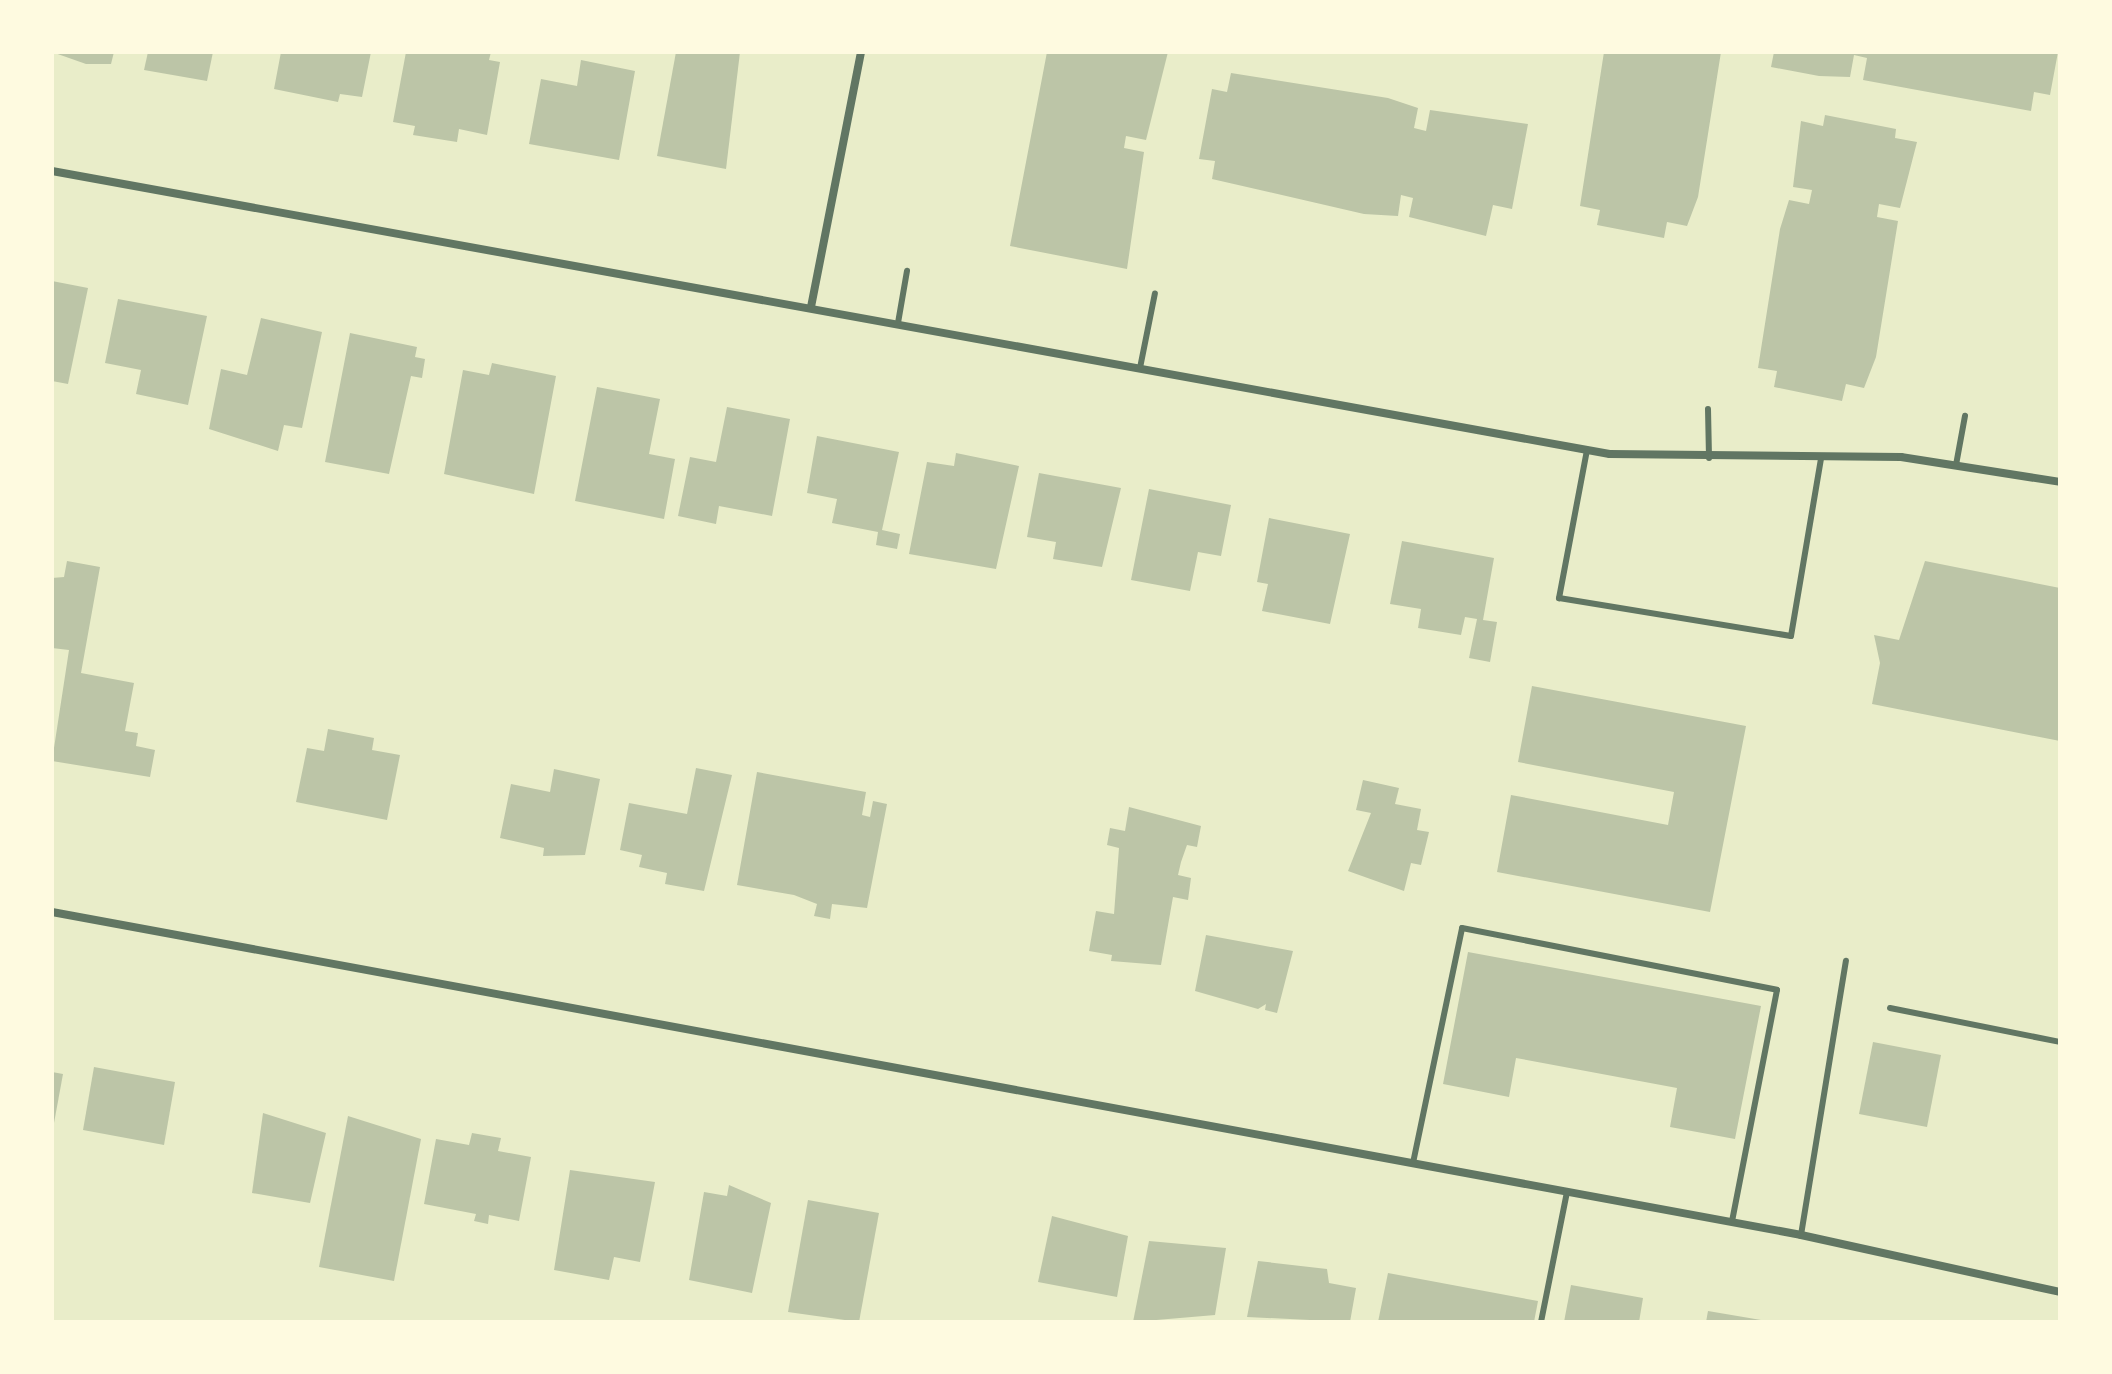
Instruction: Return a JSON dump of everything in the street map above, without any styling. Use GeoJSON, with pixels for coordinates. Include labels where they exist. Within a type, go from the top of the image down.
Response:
{"type":"FeatureCollection","features":[{"type":"Feature","properties":{"kind":"street"},"geometry":{"type":"LineString","coordinates":[[811,307],[861,52]]}},
{"type":"Feature","properties":{"kind":"street"},"geometry":{"type":"LineString","coordinates":[[52,171],[1587,450],[1709,458],[1901,457],[2060,482]]}},
{"type":"Feature","properties":{"kind":"street"},"geometry":{"type":"LineString","coordinates":[[52,912],[1801,1235],[2060,1292]]}},
{"type":"Feature","properties":{"kind":"lane"},"geometry":{"type":"LineString","coordinates":[[898,323],[907,271]]}},
{"type":"Feature","properties":{"kind":"lane"},"geometry":{"type":"LineString","coordinates":[[1140,368],[1155,293]]}},
{"type":"Feature","properties":{"kind":"lane"},"geometry":{"type":"LineString","coordinates":[[1708,409],[1709,458]]}},
{"type":"Feature","properties":{"kind":"lane"},"geometry":{"type":"LineString","coordinates":[[1956,465],[1965,416]]}},
{"type":"Feature","properties":{"kind":"lane"},"geometry":{"type":"LineString","coordinates":[[1587,450],[1559,598],[1791,636],[1821,459]]}},
{"type":"Feature","properties":{"kind":"lane"},"geometry":{"type":"LineString","coordinates":[[1413,1163],[1462,928],[1777,990],[1732,1222]]}},
{"type":"Feature","properties":{"kind":"lane"},"geometry":{"type":"LineString","coordinates":[[1801,1235],[1846,961]]}},
{"type":"Feature","properties":{"kind":"lane"},"geometry":{"type":"LineString","coordinates":[[1890,1008],[2060,1042]]}},
{"type":"Feature","properties":{"kind":"lane"},"geometry":{"type":"LineString","coordinates":[[1541,1322],[1567,1192]]}},
{"type":"Feature","properties":{"kind":"building"},"geometry":{"type":"Polygon","coordinates":[[[52,52],[114,52],[111,64],[86,64],[52,52]]]}},
{"type":"Feature","properties":{"kind":"building"},"geometry":{"type":"Polygon","coordinates":[[[148,52],[213,52],[207,81],[144,70],[148,52]]]}},
{"type":"Feature","properties":{"kind":"building"},"geometry":{"type":"Polygon","coordinates":[[[281,52],[371,52],[362,97],[340,94],[338,102],[274,89],[281,52]]]}},
{"type":"Feature","properties":{"kind":"building"},"geometry":{"type":"Polygon","coordinates":[[[406,52],[491,52],[489,60],[500,62],[487,135],[459,129],[457,142],[413,135],[415,126],[393,122],[406,52]]]}},
{"type":"Feature","properties":{"kind":"building"},"geometry":{"type":"Polygon","coordinates":[[[676,52],[740,52],[726,169],[657,156],[676,52]]]}},
{"type":"Feature","properties":{"kind":"building"},"geometry":{"type":"Polygon","coordinates":[[[1047,52],[1168,52],[1146,140],[1126,136],[1124,148],[1144,152],[1127,269],[1010,246],[1047,52]]]}},
{"type":"Feature","properties":{"kind":"building"},"geometry":{"type":"Polygon","coordinates":[[[1604,52],[1721,52],[1698,197],[1687,226],[1667,222],[1664,238],[1597,225],[1600,210],[1580,206],[1604,52]]]}},
{"type":"Feature","properties":{"kind":"building"},"geometry":{"type":"Polygon","coordinates":[[[1774,52],[2058,52],[2050,95],[2034,92],[2031,111],[1863,80],[1867,58],[1854,55],[1850,77],[1819,76],[1771,67],[1774,52]]]}},
{"type":"Feature","properties":{"kind":"building"},"geometry":{"type":"Polygon","coordinates":[[[581,60],[635,71],[619,160],[529,144],[541,79],[577,86],[581,60]]]}},
{"type":"Feature","properties":{"kind":"building"},"geometry":{"type":"Polygon","coordinates":[[[1231,73],[1388,98],[1418,108],[1414,128],[1426,131],[1430,110],[1528,124],[1512,209],[1493,205],[1486,236],[1409,217],[1413,198],[1401,195],[1398,216],[1364,214],[1212,179],[1215,161],[1199,159],[1212,89],[1227,92],[1231,73]]]}},
{"type":"Feature","properties":{"kind":"building"},"geometry":{"type":"Polygon","coordinates":[[[1825,115],[1896,129],[1895,138],[1917,142],[1900,208],[1879,204],[1877,217],[1898,221],[1876,357],[1864,388],[1846,384],[1842,401],[1774,387],[1777,371],[1758,368],[1780,229],[1789,200],[1809,204],[1812,190],[1793,187],[1801,121],[1823,126],[1825,115]]]}},
{"type":"Feature","properties":{"kind":"building"},"geometry":{"type":"Polygon","coordinates":[[[52,281],[88,288],[68,384],[52,381],[52,281]]]}},
{"type":"Feature","properties":{"kind":"building"},"geometry":{"type":"Polygon","coordinates":[[[118,299],[207,316],[188,405],[136,394],[141,370],[105,363],[118,299]]]}},
{"type":"Feature","properties":{"kind":"building"},"geometry":{"type":"Polygon","coordinates":[[[261,318],[322,332],[302,428],[284,425],[278,451],[209,429],[221,369],[247,375],[261,318]]]}},
{"type":"Feature","properties":{"kind":"building"},"geometry":{"type":"Polygon","coordinates":[[[350,333],[417,347],[415,357],[425,359],[422,378],[411,376],[389,474],[325,462],[350,333]]]}},
{"type":"Feature","properties":{"kind":"building"},"geometry":{"type":"Polygon","coordinates":[[[492,363],[556,376],[534,494],[444,474],[463,370],[489,375],[492,363]]]}},
{"type":"Feature","properties":{"kind":"building"},"geometry":{"type":"Polygon","coordinates":[[[597,387],[660,399],[649,454],[675,459],[664,519],[575,501],[597,387]]]}},
{"type":"Feature","properties":{"kind":"building"},"geometry":{"type":"Polygon","coordinates":[[[727,407],[790,419],[772,516],[719,506],[716,524],[678,516],[690,457],[716,462],[727,407]]]}},
{"type":"Feature","properties":{"kind":"building"},"geometry":{"type":"Polygon","coordinates":[[[817,436],[899,452],[882,530],[900,534],[897,549],[876,545],[878,532],[832,523],[837,499],[807,493],[817,436]]]}},
{"type":"Feature","properties":{"kind":"building"},"geometry":{"type":"Polygon","coordinates":[[[956,453],[1019,466],[996,569],[909,554],[927,462],[954,466],[956,453]]]}},
{"type":"Feature","properties":{"kind":"building"},"geometry":{"type":"Polygon","coordinates":[[[1039,473],[1121,488],[1102,567],[1053,559],[1056,542],[1027,537],[1039,473]]]}},
{"type":"Feature","properties":{"kind":"building"},"geometry":{"type":"Polygon","coordinates":[[[1149,489],[1231,505],[1221,556],[1198,552],[1190,591],[1131,580],[1149,489]]]}},
{"type":"Feature","properties":{"kind":"building"},"geometry":{"type":"Polygon","coordinates":[[[1269,518],[1350,534],[1330,624],[1262,611],[1268,584],[1257,582],[1269,518]]]}},
{"type":"Feature","properties":{"kind":"building"},"geometry":{"type":"Polygon","coordinates":[[[1402,541],[1494,558],[1483,620],[1497,622],[1490,662],[1469,658],[1477,619],[1465,617],[1461,635],[1418,628],[1421,609],[1390,604],[1402,541]]]}},
{"type":"Feature","properties":{"kind":"building"},"geometry":{"type":"Polygon","coordinates":[[[67,561],[100,567],[81,673],[134,683],[125,731],[138,733],[136,746],[155,750],[150,777],[52,761],[69,650],[52,648],[52,578],[64,577],[67,561]]]}},
{"type":"Feature","properties":{"kind":"building"},"geometry":{"type":"Polygon","coordinates":[[[1925,561],[2060,588],[2060,741],[1872,704],[1880,663],[1874,635],[1899,640],[1925,561]]]}},
{"type":"Feature","properties":{"kind":"building"},"geometry":{"type":"Polygon","coordinates":[[[1532,686],[1746,726],[1710,912],[1497,872],[1511,795],[1668,825],[1674,792],[1518,762],[1532,686]]]}},
{"type":"Feature","properties":{"kind":"building"},"geometry":{"type":"Polygon","coordinates":[[[328,729],[374,738],[372,750],[400,755],[387,820],[296,802],[307,748],[324,751],[328,729]]]}},
{"type":"Feature","properties":{"kind":"building"},"geometry":{"type":"Polygon","coordinates":[[[696,768],[732,775],[704,891],[665,884],[667,873],[639,867],[642,855],[620,850],[629,803],[687,814],[696,768]]]}},
{"type":"Feature","properties":{"kind":"building"},"geometry":{"type":"Polygon","coordinates":[[[554,769],[600,779],[585,855],[543,856],[544,848],[500,838],[511,784],[550,792],[554,769]]]}},
{"type":"Feature","properties":{"kind":"building"},"geometry":{"type":"Polygon","coordinates":[[[757,772],[866,792],[862,815],[870,817],[873,801],[887,804],[867,908],[832,904],[830,919],[814,916],[817,904],[794,895],[737,885],[757,772]]]}},
{"type":"Feature","properties":{"kind":"building"},"geometry":{"type":"Polygon","coordinates":[[[1363,780],[1399,788],[1395,804],[1421,809],[1417,830],[1429,832],[1421,865],[1411,863],[1404,891],[1348,871],[1371,813],[1356,810],[1363,780]]]}},
{"type":"Feature","properties":{"kind":"building"},"geometry":{"type":"Polygon","coordinates":[[[1129,807],[1201,826],[1197,847],[1187,845],[1181,862],[1178,875],[1191,878],[1188,900],[1173,897],[1161,965],[1111,961],[1112,955],[1089,951],[1096,911],[1114,914],[1119,848],[1107,845],[1110,828],[1125,831],[1129,807]]]}},
{"type":"Feature","properties":{"kind":"building"},"geometry":{"type":"Polygon","coordinates":[[[1206,935],[1293,951],[1277,1013],[1265,1010],[1266,1004],[1258,1009],[1195,991],[1206,935]]]}},
{"type":"Feature","properties":{"kind":"building"},"geometry":{"type":"Polygon","coordinates":[[[1468,952],[1761,1006],[1735,1139],[1670,1127],[1677,1088],[1516,1058],[1509,1097],[1443,1084],[1468,952]]]}},
{"type":"Feature","properties":{"kind":"building"},"geometry":{"type":"Polygon","coordinates":[[[1873,1042],[1941,1055],[1927,1127],[1859,1114],[1873,1042]]]}},
{"type":"Feature","properties":{"kind":"building"},"geometry":{"type":"Polygon","coordinates":[[[94,1067],[175,1082],[164,1145],[83,1130],[94,1067]]]}},
{"type":"Feature","properties":{"kind":"building"},"geometry":{"type":"Polygon","coordinates":[[[52,1072],[63,1074],[54,1123],[52,1123],[52,1072]]]}},
{"type":"Feature","properties":{"kind":"building"},"geometry":{"type":"Polygon","coordinates":[[[263,1113],[326,1133],[310,1203],[252,1193],[263,1113]]]}},
{"type":"Feature","properties":{"kind":"building"},"geometry":{"type":"Polygon","coordinates":[[[348,1116],[421,1139],[394,1281],[319,1267],[348,1116]]]}},
{"type":"Feature","properties":{"kind":"building"},"geometry":{"type":"Polygon","coordinates":[[[472,1133],[501,1138],[498,1151],[531,1157],[519,1221],[489,1215],[488,1224],[474,1221],[476,1214],[424,1204],[436,1139],[469,1145],[472,1133]]]}},
{"type":"Feature","properties":{"kind":"building"},"geometry":{"type":"Polygon","coordinates":[[[570,1170],[655,1182],[640,1262],[614,1257],[609,1280],[554,1270],[570,1170]]]}},
{"type":"Feature","properties":{"kind":"building"},"geometry":{"type":"Polygon","coordinates":[[[729,1185],[771,1203],[752,1293],[689,1280],[704,1192],[727,1196],[729,1185]]]}},
{"type":"Feature","properties":{"kind":"building"},"geometry":{"type":"Polygon","coordinates":[[[808,1200],[879,1213],[859,1322],[788,1312],[808,1200]]]}},
{"type":"Feature","properties":{"kind":"building"},"geometry":{"type":"Polygon","coordinates":[[[1052,1216],[1128,1236],[1117,1297],[1038,1282],[1052,1216]]]}},
{"type":"Feature","properties":{"kind":"building"},"geometry":{"type":"Polygon","coordinates":[[[1149,1241],[1226,1248],[1215,1315],[1133,1322],[1149,1241]]]}},
{"type":"Feature","properties":{"kind":"building"},"geometry":{"type":"Polygon","coordinates":[[[1258,1261],[1327,1269],[1329,1283],[1356,1288],[1350,1322],[1247,1317],[1258,1261]]]}},
{"type":"Feature","properties":{"kind":"building"},"geometry":{"type":"Polygon","coordinates":[[[1388,1273],[1538,1301],[1534,1322],[1378,1322],[1388,1273]]]}},
{"type":"Feature","properties":{"kind":"building"},"geometry":{"type":"Polygon","coordinates":[[[1571,1285],[1643,1298],[1639,1322],[1564,1322],[1571,1285]]]}},
{"type":"Feature","properties":{"kind":"building"},"geometry":{"type":"Polygon","coordinates":[[[1708,1311],[1761,1320],[1761,1322],[1706,1322],[1708,1311]]]}}]}
